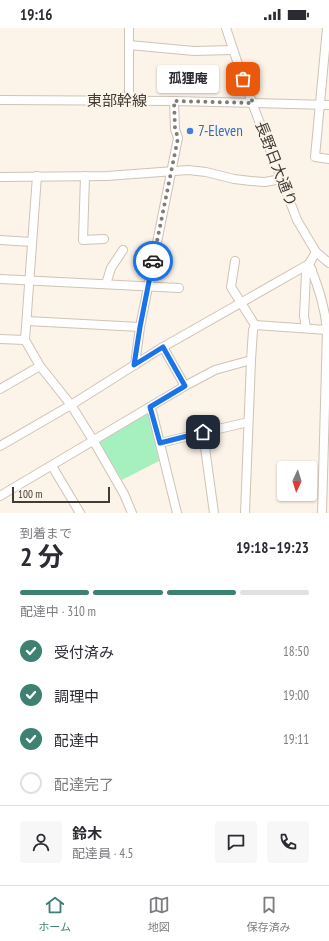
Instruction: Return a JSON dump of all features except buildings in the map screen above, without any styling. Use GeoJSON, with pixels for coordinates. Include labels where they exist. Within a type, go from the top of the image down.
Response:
{"type":"FeatureCollection","features":[{"type":"Feature","properties":{"kind":"street"},"geometry":{"type":"LineString","coordinates":[[129,28],[129,101]]}},
{"type":"Feature","properties":{"kind":"street","name":"長野日大通り"},"geometry":{"type":"LineString","coordinates":[[226,28],[297,220],[316,252],[329,263]]}},
{"type":"Feature","properties":{"kind":"street"},"geometry":{"type":"LineString","coordinates":[[327,28],[316,157],[329,159]]}},
{"type":"Feature","properties":{"kind":"street"},"geometry":{"type":"LineString","coordinates":[[129,45],[194,51],[233,50]]}},
{"type":"Feature","properties":{"kind":"street","name":"東部幹線"},"geometry":{"type":"LineString","coordinates":[[0,100],[174,101],[329,105]]}},
{"type":"Feature","properties":{"kind":"street"},"geometry":{"type":"LineString","coordinates":[[134,365],[140,327],[178,138],[175,129],[174,101]]}},
{"type":"Feature","properties":{"kind":"street"},"geometry":{"type":"LineString","coordinates":[[0,177],[107,176],[188,170],[206,172],[251,182],[265,182],[281,179]]}},
{"type":"Feature","properties":{"kind":"street"},"geometry":{"type":"LineString","coordinates":[[37,176],[25,340],[40,366],[71,404],[124,494],[132,513]]}},
{"type":"Feature","properties":{"kind":"street"},"geometry":{"type":"LineString","coordinates":[[85,176],[83,240],[104,239]]}},
{"type":"Feature","properties":{"kind":"street"},"geometry":{"type":"LineString","coordinates":[[0,240],[32,242]]}},
{"type":"Feature","properties":{"kind":"street"},"geometry":{"type":"LineString","coordinates":[[106,284],[111,268],[123,250]]}},
{"type":"Feature","properties":{"kind":"street"},"geometry":{"type":"LineString","coordinates":[[306,328],[304,316],[306,273],[316,252]]}},
{"type":"Feature","properties":{"kind":"street"},"geometry":{"type":"LineString","coordinates":[[235,261],[231,287],[255,325]]}},
{"type":"Feature","properties":{"kind":"street"},"geometry":{"type":"LineString","coordinates":[[0,446],[163,347],[241,303],[310,267]]}},
{"type":"Feature","properties":{"kind":"street"},"geometry":{"type":"LineString","coordinates":[[310,267],[318,282],[326,318],[327,330],[328,351],[322,513]]}},
{"type":"Feature","properties":{"kind":"street"},"geometry":{"type":"LineString","coordinates":[[0,279],[179,288]]}},
{"type":"Feature","properties":{"kind":"street"},"geometry":{"type":"LineString","coordinates":[[27,321],[140,327]]}},
{"type":"Feature","properties":{"kind":"street"},"geometry":{"type":"LineString","coordinates":[[255,325],[327,330]]}},
{"type":"Feature","properties":{"kind":"street"},"geometry":{"type":"LineString","coordinates":[[245,513],[250,360],[253,330],[255,325]]}},
{"type":"Feature","properties":{"kind":"street"},"geometry":{"type":"LineString","coordinates":[[0,339],[25,340]]}},
{"type":"Feature","properties":{"kind":"street"},"geometry":{"type":"LineString","coordinates":[[163,347],[185,386]]}},
{"type":"Feature","properties":{"kind":"street"},"geometry":{"type":"LineString","coordinates":[[0,496],[185,386],[215,370],[250,360]]}},
{"type":"Feature","properties":{"kind":"street"},"geometry":{"type":"LineString","coordinates":[[0,389],[40,366]]}},
{"type":"Feature","properties":{"kind":"street"},"geometry":{"type":"LineString","coordinates":[[150,407],[177,513]]}},
{"type":"Feature","properties":{"kind":"street"},"geometry":{"type":"LineString","coordinates":[[160,443],[248,422]]}},
{"type":"Feature","properties":{"kind":"street"},"geometry":{"type":"LineString","coordinates":[[203,432],[214,513]]}},
{"type":"Feature","properties":{"kind":"street"},"geometry":{"type":"LineString","coordinates":[[52,466],[80,513]]}},
{"type":"Feature","properties":{"kind":"green space"},"geometry":{"type":"Polygon","coordinates":[[[146,413],[149,415],[159,461],[122,480],[99,442],[146,413]]]}},
{"type":"Feature","properties":{"kind":"way so far"},"geometry":{"type":"LineString","coordinates":[[153,261],[178,138],[175,129],[174,101],[253,103],[243,79]]}},
{"type":"Feature","properties":{"kind":"place","name":"孤狸庵"},"geometry":{"type":"Point","coordinates":[243,79]}},
{"type":"Feature","properties":{"kind":"place","name":"7-Eleven"},"geometry":{"type":"Point","coordinates":[190,131]}},
{"type":"Feature","properties":{"kind":"route"},"geometry":{"type":"LineString","coordinates":[[153,261],[134,365],[163,347],[185,386],[150,407],[160,443],[203,432]]}}]}
